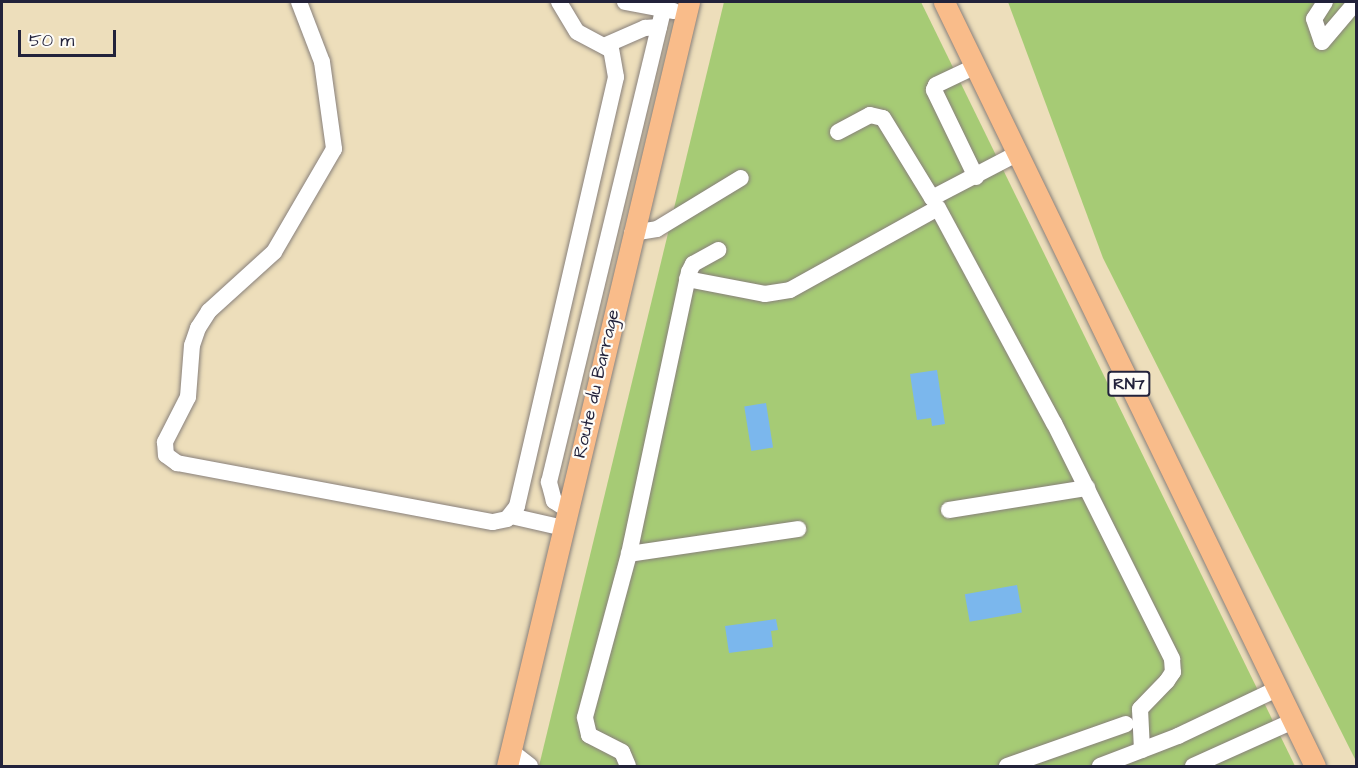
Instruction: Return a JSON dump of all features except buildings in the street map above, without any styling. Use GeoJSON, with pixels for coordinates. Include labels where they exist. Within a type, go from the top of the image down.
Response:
{"type":"FeatureCollection","features":[{"type":"Feature","properties":{"kind":"main road","name":"RN7"},"geometry":{"type":"LineString","coordinates":[[944,2],[1315,766]]}},
{"type":"Feature","properties":{"kind":"main road","name":"Route du Barrage"},"geometry":{"type":"LineString","coordinates":[[509,759],[688,6]]}},
{"type":"Feature","properties":{"kind":"street"},"geometry":{"type":"LineString","coordinates":[[299,2],[322,62],[334,149],[274,252],[209,311],[198,328],[192,345],[188,398],[165,442],[166,455],[177,463],[494,522],[511,516],[566,519]]}},
{"type":"Feature","properties":{"kind":"street"},"geometry":{"type":"LineString","coordinates":[[511,516],[516,507],[616,77],[616,63],[606,45],[577,32],[559,2]]}},
{"type":"Feature","properties":{"kind":"street"},"geometry":{"type":"LineString","coordinates":[[625,2],[661,19]]}},
{"type":"Feature","properties":{"kind":"street"},"geometry":{"type":"LineString","coordinates":[[1324,2],[1314,19],[1322,42],[1353,3]]}},
{"type":"Feature","properties":{"kind":"street"},"geometry":{"type":"LineString","coordinates":[[606,45],[688,6]]}},
{"type":"Feature","properties":{"kind":"street"},"geometry":{"type":"LineString","coordinates":[[566,519],[554,501],[549,482],[661,19]]}},
{"type":"Feature","properties":{"kind":"street"},"geometry":{"type":"LineString","coordinates":[[976,66],[936,85],[934,90],[976,177]]}},
{"type":"Feature","properties":{"kind":"street"},"geometry":{"type":"LineString","coordinates":[[838,132],[870,115],[883,118],[932,198],[1018,153]]}},
{"type":"Feature","properties":{"kind":"street"},"geometry":{"type":"LineString","coordinates":[[633,234],[657,229],[741,178]]}},
{"type":"Feature","properties":{"kind":"street"},"geometry":{"type":"LineString","coordinates":[[687,279],[765,294],[790,290],[939,208],[1087,488],[1174,665],[1167,681],[1140,709],[1142,750]]}},
{"type":"Feature","properties":{"kind":"street"},"geometry":{"type":"LineString","coordinates":[[628,766],[622,752],[589,735],[584,725],[629,554],[687,279],[693,264],[718,250]]}},
{"type":"Feature","properties":{"kind":"street"},"geometry":{"type":"LineString","coordinates":[[949,510],[1087,488]]}},
{"type":"Feature","properties":{"kind":"street"},"geometry":{"type":"LineString","coordinates":[[629,554],[798,529]]}},
{"type":"Feature","properties":{"kind":"street"},"geometry":{"type":"LineString","coordinates":[[1100,766],[1142,750],[1277,689]]}},
{"type":"Feature","properties":{"kind":"street"},"geometry":{"type":"LineString","coordinates":[[1193,766],[1293,721]]}},
{"type":"Feature","properties":{"kind":"street"},"geometry":{"type":"LineString","coordinates":[[1007,766],[1126,724]]}},
{"type":"Feature","properties":{"kind":"street"},"geometry":{"type":"LineString","coordinates":[[509,759],[530,766]]}},
{"type":"Feature","properties":{"kind":"green space"},"geometry":{"type":"Polygon","coordinates":[[[724,2],[921,2],[1295,766],[539,766],[724,2]]]}},
{"type":"Feature","properties":{"kind":"green space"},"geometry":{"type":"Polygon","coordinates":[[[1008,2],[1356,2],[1356,761],[1103,258],[1008,2]]]}},
{"type":"Feature","properties":{"kind":"water"},"geometry":{"type":"Polygon","coordinates":[[[937,370],[945,424],[932,426],[931,418],[917,420],[910,374],[937,370]]]}},
{"type":"Feature","properties":{"kind":"water"},"geometry":{"type":"Polygon","coordinates":[[[766,403],[773,447],[751,451],[744,406],[766,403]]]}},
{"type":"Feature","properties":{"kind":"water"},"geometry":{"type":"Polygon","coordinates":[[[1017,585],[1022,613],[970,622],[965,594],[1017,585]]]}},
{"type":"Feature","properties":{"kind":"water"},"geometry":{"type":"Polygon","coordinates":[[[776,619],[778,630],[771,631],[773,647],[729,653],[725,626],[776,619]]]}}]}
